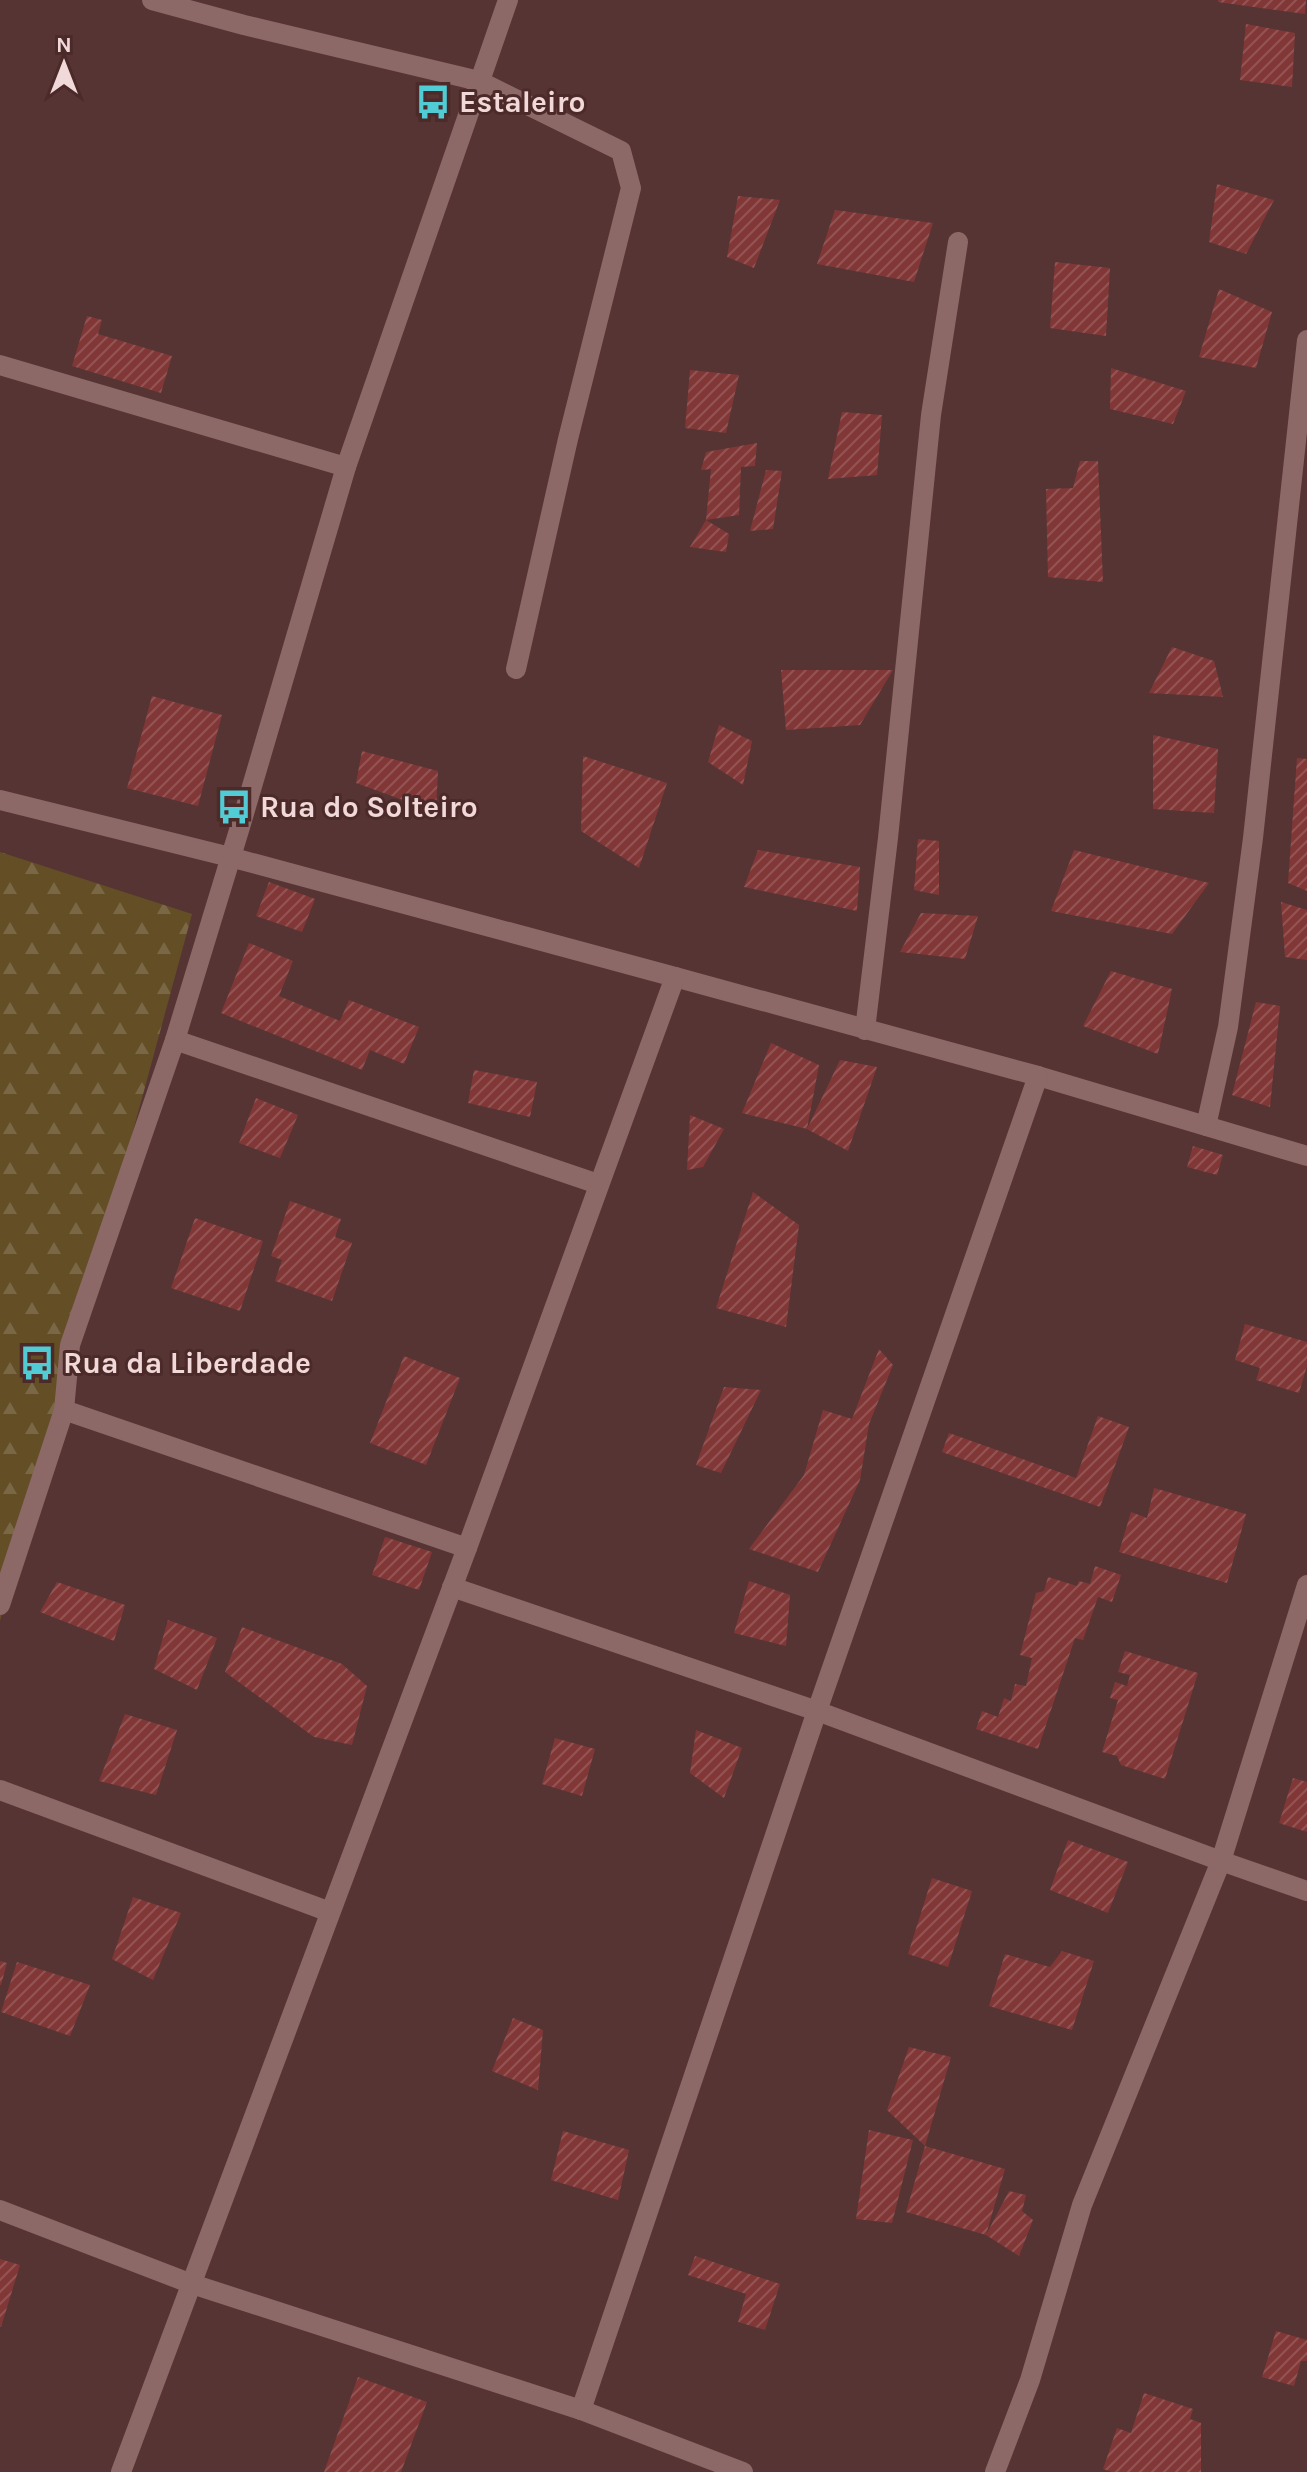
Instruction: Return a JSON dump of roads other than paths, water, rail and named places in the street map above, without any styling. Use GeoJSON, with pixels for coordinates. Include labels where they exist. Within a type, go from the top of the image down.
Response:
{"type":"FeatureCollection","features":[{"type":"Feature","properties":{"kind":"street"},"geometry":{"type":"LineString","coordinates":[[152,0],[479,81],[621,151],[631,188],[568,439],[516,669]]}},
{"type":"Feature","properties":{"kind":"street"},"geometry":{"type":"LineString","coordinates":[[0,1605],[64,1410],[70,1345],[175,1040],[346,467],[508,0]]}},
{"type":"Feature","properties":{"kind":"street"},"geometry":{"type":"LineString","coordinates":[[865,1030],[931,415],[958,242]]}},
{"type":"Feature","properties":{"kind":"street"},"geometry":{"type":"LineString","coordinates":[[1206,1126],[1228,1027],[1251,854],[1307,340]]}},
{"type":"Feature","properties":{"kind":"street"},"geometry":{"type":"LineString","coordinates":[[0,365],[346,467]]}},
{"type":"Feature","properties":{"kind":"street"},"geometry":{"type":"LineString","coordinates":[[0,800],[230,857],[675,977],[1038,1076],[1307,1156]]}},
{"type":"Feature","properties":{"kind":"street"},"geometry":{"type":"LineString","coordinates":[[121,2472],[467,1548],[675,977]]}},
{"type":"Feature","properties":{"kind":"street"},"geometry":{"type":"LineString","coordinates":[[175,1040],[598,1184]]}},
{"type":"Feature","properties":{"kind":"street"},"geometry":{"type":"LineString","coordinates":[[581,2410],[817,1711],[1038,1076]]}},
{"type":"Feature","properties":{"kind":"street"},"geometry":{"type":"LineString","coordinates":[[64,1410],[467,1548]]}},
{"type":"Feature","properties":{"kind":"street"},"geometry":{"type":"LineString","coordinates":[[995,2472],[1030,2380],[1082,2205],[1221,1861],[1307,1585]]}},
{"type":"Feature","properties":{"kind":"street"},"geometry":{"type":"LineString","coordinates":[[452,1587],[817,1711],[1307,1891]]}},
{"type":"Feature","properties":{"kind":"street"},"geometry":{"type":"LineString","coordinates":[[0,1790],[330,1912]]}},
{"type":"Feature","properties":{"kind":"street"},"geometry":{"type":"LineString","coordinates":[[0,2210],[192,2284],[581,2410],[743,2472]]}},
{"type":"Feature","properties":{"kind":"place","name":"Estaleiro"},"geometry":{"type":"Point","coordinates":[433,102]}},
{"type":"Feature","properties":{"kind":"place","name":"Rua do Solteiro"},"geometry":{"type":"Point","coordinates":[234,807]}},
{"type":"Feature","properties":{"kind":"place","name":"Rua da Liberdade"},"geometry":{"type":"Point","coordinates":[37,1363]}}]}
